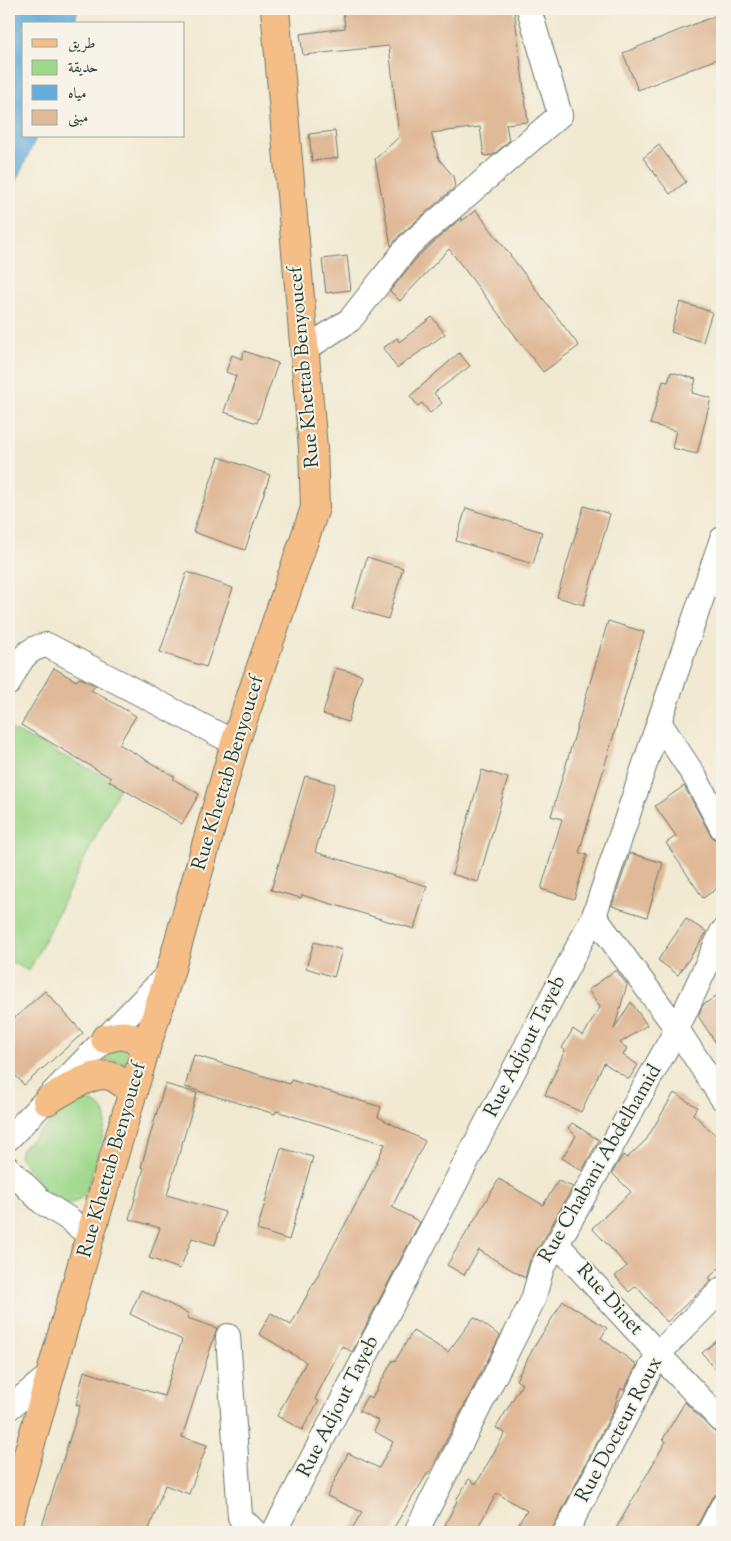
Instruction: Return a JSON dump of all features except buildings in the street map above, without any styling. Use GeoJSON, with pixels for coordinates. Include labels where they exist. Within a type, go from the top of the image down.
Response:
{"type":"FeatureCollection","features":[{"type":"Feature","properties":{"kind":"main road","name":"Rue Khettab Benyoucef"},"geometry":{"type":"LineString","coordinates":[[9,1520],[90,1236],[170,972],[235,743],[315,508],[313,448],[275,9]]}},
{"type":"Feature","properties":{"kind":"main road"},"geometry":{"type":"LineString","coordinates":[[105,1039],[122,1035],[129,1036],[135,1039],[145,1051]]}},
{"type":"Feature","properties":{"kind":"main road"},"geometry":{"type":"LineString","coordinates":[[47,1101],[94,1076],[105,1075],[119,1081],[133,1092]]}},
{"type":"Feature","properties":{"kind":"street"},"geometry":{"type":"LineString","coordinates":[[304,350],[350,320],[409,245],[560,115],[529,9]]}},
{"type":"Feature","properties":{"kind":"street","name":"Rue Adjout Tayeb"},"geometry":{"type":"LineString","coordinates":[[274,1532],[594,916],[722,539]]}},
{"type":"Feature","properties":{"kind":"street"},"geometry":{"type":"LineString","coordinates":[[9,683],[22,658],[34,648],[47,645],[235,743]]}},
{"type":"Feature","properties":{"kind":"street"},"geometry":{"type":"LineString","coordinates":[[659,722],[695,777],[722,828]]}},
{"type":"Feature","properties":{"kind":"street"},"geometry":{"type":"LineString","coordinates":[[594,916],[677,1029],[722,1098]]}},
{"type":"Feature","properties":{"kind":"street","name":"Rue Chabani Abdelhamid"},"geometry":{"type":"LineString","coordinates":[[416,1532],[533,1300],[542,1267],[557,1244],[677,1029],[722,932]]}},
{"type":"Feature","properties":{"kind":"street"},"geometry":{"type":"LineString","coordinates":[[9,1138],[47,1101],[170,972]]}},
{"type":"Feature","properties":{"kind":"street"},"geometry":{"type":"LineString","coordinates":[[9,1169],[42,1202],[69,1219],[90,1236]]}},
{"type":"Feature","properties":{"kind":"street","name":"Rue Dinet"},"geometry":{"type":"LineString","coordinates":[[557,1244],[722,1422]]}},
{"type":"Feature","properties":{"kind":"street","name":"Rue Docteur Roux"},"geometry":{"type":"LineString","coordinates":[[566,1532],[658,1354],[722,1289]]}},
{"type":"Feature","properties":{"kind":"street"},"geometry":{"type":"LineString","coordinates":[[228,1336],[240,1517],[255,1532]]}},
{"type":"Feature","properties":{"kind":"street"},"geometry":{"type":"LineString","coordinates":[[11,1401],[51,1374]]}},
{"type":"Feature","properties":{"kind":"street"},"geometry":{"type":"LineString","coordinates":[[709,1532],[722,1507]]}},
{"type":"Feature","properties":{"kind":"green space"},"geometry":{"type":"Polygon","coordinates":[[[9,728],[121,785],[29,971],[9,961],[9,728]]]}},
{"type":"Feature","properties":{"kind":"green space"},"geometry":{"type":"Polygon","coordinates":[[[117,1047],[125,1050],[130,1056],[128,1061],[121,1063],[100,1058],[99,1055],[117,1047]]]}},
{"type":"Feature","properties":{"kind":"green space"},"geometry":{"type":"Polygon","coordinates":[[[84,1100],[95,1103],[103,1110],[106,1122],[87,1189],[81,1197],[66,1205],[48,1194],[19,1156],[22,1148],[69,1105],[84,1100]]]}},
{"type":"Feature","properties":{"kind":"water"},"geometry":{"type":"Polygon","coordinates":[[[9,9],[78,9],[75,22],[22,22],[22,138],[36,138],[9,196],[9,9]]]}}]}
